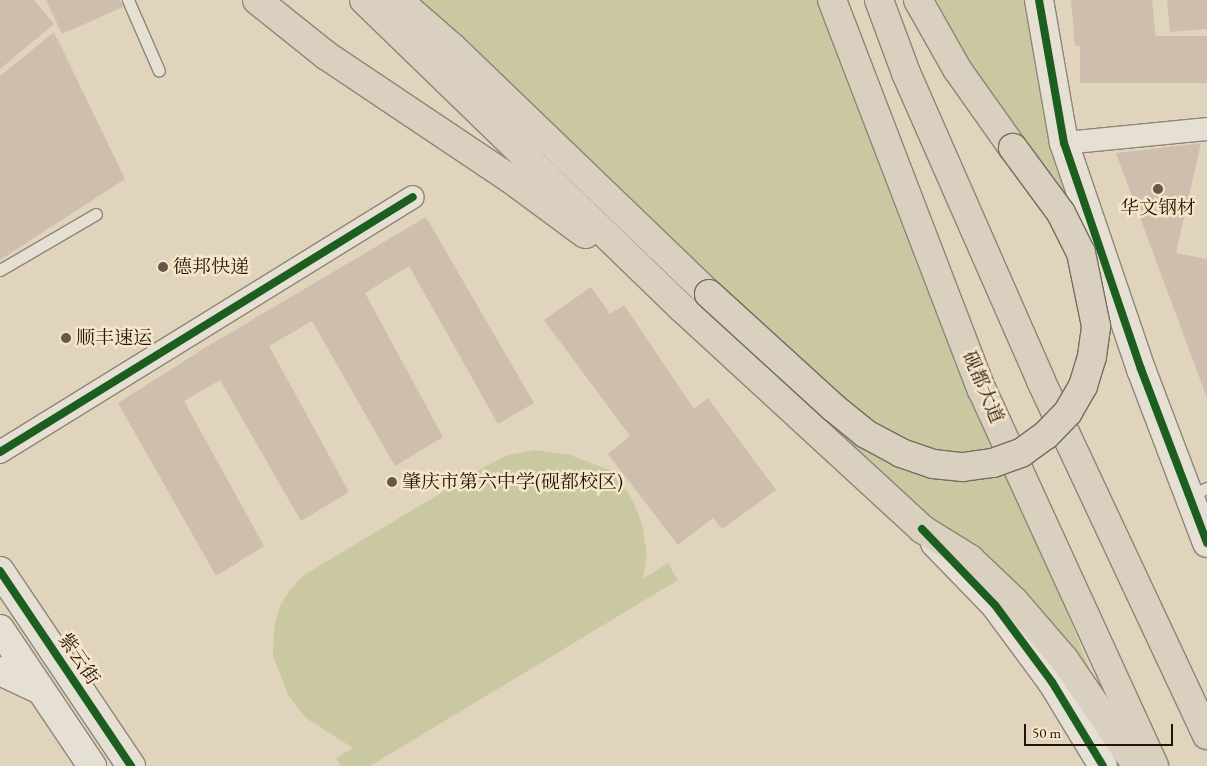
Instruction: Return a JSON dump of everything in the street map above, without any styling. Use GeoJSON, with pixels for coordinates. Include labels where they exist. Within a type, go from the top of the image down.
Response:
{"type":"FeatureCollection","features":[{"type":"Feature","properties":{"kind":"main road"},"geometry":{"type":"LineString","coordinates":[[258,0],[327,56],[508,177],[684,309]]}},
{"type":"Feature","properties":{"kind":"main road"},"geometry":{"type":"LineString","coordinates":[[364,0],[684,309],[922,529],[970,560],[1014,601],[1064,659],[1137,766]]}},
{"type":"Feature","properties":{"kind":"main road"},"geometry":{"type":"LineString","coordinates":[[398,0],[453,48],[709,294],[866,434],[901,453],[933,464],[978,465],[1021,453],[1046,435],[1068,412],[1083,386],[1092,356],[1096,326],[1081,253],[1061,213],[958,69],[918,0]]}},
{"type":"Feature","properties":{"kind":"main road","name":"砚都大道"},"geometry":{"type":"LineString","coordinates":[[832,0],[982,390],[1154,766]]}},
{"type":"Feature","properties":{"kind":"main road"},"geometry":{"type":"LineString","coordinates":[[878,0],[906,74],[1041,381],[1207,735]]}},
{"type":"Feature","properties":{"kind":"street"},"geometry":{"type":"LineString","coordinates":[[1039,0],[1064,143],[1142,369],[1198,492],[1207,543]]}},
{"type":"Feature","properties":{"kind":"street"},"geometry":{"type":"LineString","coordinates":[[1064,143],[1207,129]]}},
{"type":"Feature","properties":{"kind":"street"},"geometry":{"type":"LineString","coordinates":[[0,452],[413,197]]}},
{"type":"Feature","properties":{"kind":"street"},"geometry":{"type":"LineString","coordinates":[[922,529],[996,605],[1052,682],[1103,766]]}},
{"type":"Feature","properties":{"kind":"street","name":"紫云街"},"geometry":{"type":"LineString","coordinates":[[0,571],[131,766]]}},
{"type":"Feature","properties":{"kind":"street"},"geometry":{"type":"LineString","coordinates":[[0,629],[92,766]]}},
{"type":"Feature","properties":{"kind":"street"},"geometry":{"type":"LineString","coordinates":[[0,671],[40,690]]}},
{"type":"Feature","properties":{"kind":"lane"},"geometry":{"type":"LineString","coordinates":[[128,0],[159,71]]}},
{"type":"Feature","properties":{"kind":"lane"},"geometry":{"type":"LineString","coordinates":[[0,270],[96,214]]}},
{"type":"Feature","properties":{"kind":"shaded area"},"geometry":{"type":"Polygon","coordinates":[[[411,0],[822,0],[1101,697],[953,535],[848,445],[823,381],[411,0]]]}},
{"type":"Feature","properties":{"kind":"shaded area"},"geometry":{"type":"Polygon","coordinates":[[[931,0],[1023,0],[1049,120],[1088,242],[995,108],[931,0]]]}},
{"type":"Feature","properties":{"kind":"shaded area"},"geometry":{"type":"Polygon","coordinates":[[[535,450],[570,455],[609,470],[630,495],[642,523],[647,556],[643,579],[668,563],[678,580],[370,766],[341,766],[336,758],[353,748],[306,718],[288,695],[273,656],[274,629],[279,608],[289,591],[304,575],[486,466],[508,455],[535,450]]]}},
{"type":"Feature","properties":{"kind":"building"},"geometry":{"type":"Polygon","coordinates":[[[0,0],[34,0],[54,24],[0,69],[0,0]]]}},
{"type":"Feature","properties":{"kind":"building"},"geometry":{"type":"Polygon","coordinates":[[[46,0],[120,0],[123,7],[62,34],[46,0]]]}},
{"type":"Feature","properties":{"kind":"building"},"geometry":{"type":"Polygon","coordinates":[[[1071,0],[1152,0],[1156,39],[1075,46],[1071,0]]]}},
{"type":"Feature","properties":{"kind":"building"},"geometry":{"type":"Polygon","coordinates":[[[1167,0],[1207,0],[1207,29],[1170,32],[1167,0]]]}},
{"type":"Feature","properties":{"kind":"building"},"geometry":{"type":"Polygon","coordinates":[[[54,32],[125,179],[0,260],[0,76],[54,32]]]}},
{"type":"Feature","properties":{"kind":"building"},"geometry":{"type":"Polygon","coordinates":[[[1080,36],[1207,36],[1207,83],[1080,83],[1080,36]]]}},
{"type":"Feature","properties":{"kind":"building"},"geometry":{"type":"Polygon","coordinates":[[[1201,143],[1176,253],[1207,259],[1207,398],[1116,153],[1201,143]]]}},
{"type":"Feature","properties":{"kind":"building"},"geometry":{"type":"Polygon","coordinates":[[[426,217],[534,403],[498,424],[409,266],[365,293],[443,437],[395,466],[312,321],[269,346],[349,492],[301,521],[220,380],[184,401],[264,546],[216,576],[118,403],[203,349],[426,217]]]}},
{"type":"Feature","properties":{"kind":"building"},"geometry":{"type":"Polygon","coordinates":[[[591,287],[610,314],[624,305],[694,409],[708,398],[776,490],[722,529],[713,518],[678,545],[608,454],[630,436],[544,320],[591,287]]]}},
{"type":"Feature","properties":{"kind":"cycle path"},"geometry":{"type":"LineString","coordinates":[[1039,0],[1064,143],[1141,369],[1207,543]]}},
{"type":"Feature","properties":{"kind":"cycle path"},"geometry":{"type":"LineString","coordinates":[[0,452],[413,197]]}},
{"type":"Feature","properties":{"kind":"cycle path"},"geometry":{"type":"LineString","coordinates":[[922,529],[995,605],[1052,682],[1103,766]]}},
{"type":"Feature","properties":{"kind":"cycle path"},"geometry":{"type":"LineString","coordinates":[[0,571],[131,766]]}},
{"type":"Feature","properties":{"kind":"place","name":"华文钢材"},"geometry":{"type":"Point","coordinates":[1158,189]}},
{"type":"Feature","properties":{"kind":"place","name":"德邦快递"},"geometry":{"type":"Point","coordinates":[163,267]}},
{"type":"Feature","properties":{"kind":"place","name":"顺丰速运"},"geometry":{"type":"Point","coordinates":[66,338]}},
{"type":"Feature","properties":{"kind":"place","name":"肇庆市第六中学(砚都校区)"},"geometry":{"type":"Point","coordinates":[392,482]}}]}
